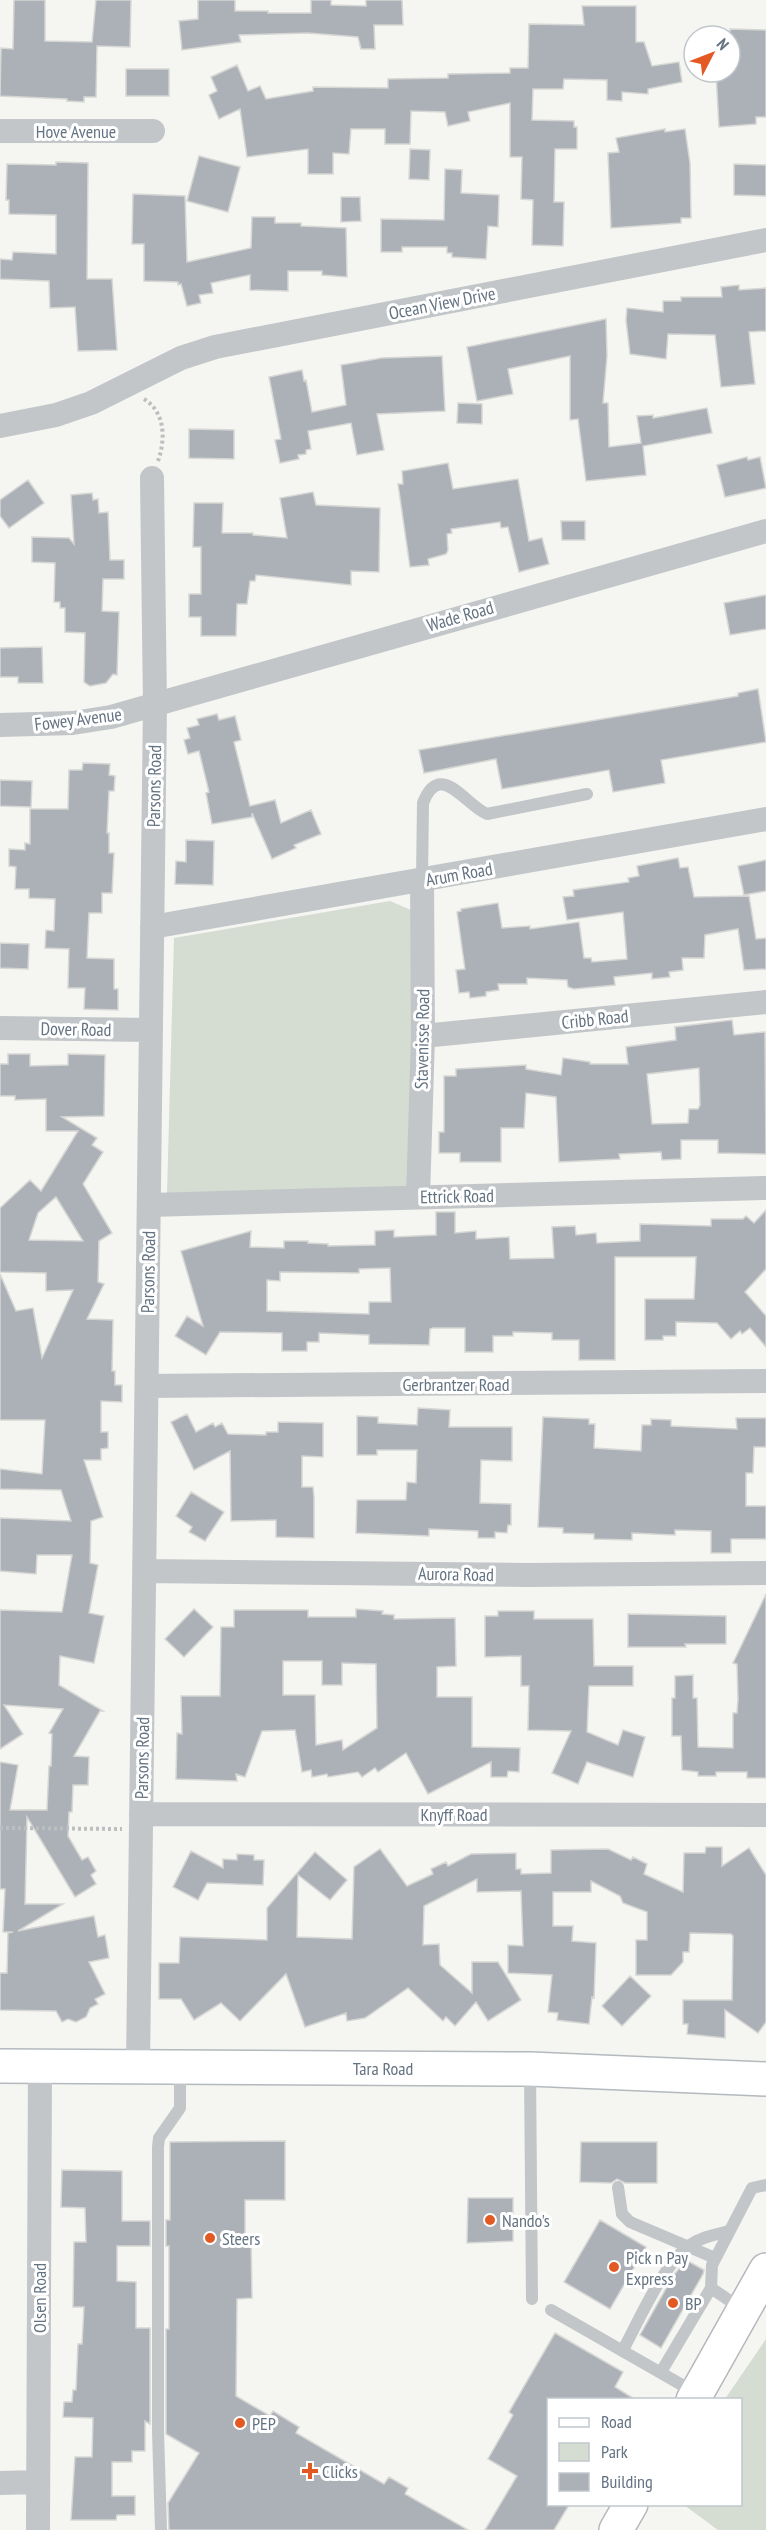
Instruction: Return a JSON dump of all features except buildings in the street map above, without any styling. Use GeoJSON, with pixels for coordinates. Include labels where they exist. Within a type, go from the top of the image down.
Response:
{"type":"FeatureCollection","features":[{"type":"Feature","properties":{"kind":"street","name":"Hove Avenue"},"geometry":{"type":"LineString","coordinates":[[0,131],[153,131]]}},
{"type":"Feature","properties":{"kind":"street","name":"Ocean View Drive"},"geometry":{"type":"LineString","coordinates":[[0,426],[56,416],[91,403],[181,358],[215,347],[766,240]]}},
{"type":"Feature","properties":{"kind":"street","name":"Parsons Road"},"geometry":{"type":"LineString","coordinates":[[138,2066],[155,705],[152,478]]}},
{"type":"Feature","properties":{"kind":"street","name":"Wade Road"},"geometry":{"type":"LineString","coordinates":[[155,705],[766,531]]}},
{"type":"Feature","properties":{"kind":"street","name":"Fowey Avenue"},"geometry":{"type":"LineString","coordinates":[[0,725],[73,723],[111,717],[155,705]]}},
{"type":"Feature","properties":{"kind":"street","name":"Arum Road"},"geometry":{"type":"LineString","coordinates":[[152,927],[766,819]]}},
{"type":"Feature","properties":{"kind":"street","name":"Stavenisse Road"},"geometry":{"type":"LineString","coordinates":[[418,1197],[423,1036],[422,881]]}},
{"type":"Feature","properties":{"kind":"street","name":"Cribb Road"},"geometry":{"type":"LineString","coordinates":[[423,1036],[766,1002]]}},
{"type":"Feature","properties":{"kind":"street","name":"Dover Road"},"geometry":{"type":"LineString","coordinates":[[0,1028],[151,1030]]}},
{"type":"Feature","properties":{"kind":"street","name":"Ettrick Road"},"geometry":{"type":"LineString","coordinates":[[149,1205],[766,1188]]}},
{"type":"Feature","properties":{"kind":"street","name":"Gerbrantzer Road"},"geometry":{"type":"LineString","coordinates":[[147,1386],[766,1381]]}},
{"type":"Feature","properties":{"kind":"street","name":"Aurora Road"},"geometry":{"type":"LineString","coordinates":[[145,1571],[515,1575],[766,1573]]}},
{"type":"Feature","properties":{"kind":"street","name":"Knyff Road"},"geometry":{"type":"LineString","coordinates":[[141,1821],[766,1815]]}},
{"type":"Feature","properties":{"kind":"street","name":"Tara Road"},"geometry":{"type":"LineString","coordinates":[[0,2066],[530,2069],[766,2079]]}},
{"type":"Feature","properties":{"kind":"street","name":"Olsen Road"},"geometry":{"type":"LineString","coordinates":[[38,2530],[40,2066]]}},
{"type":"Feature","properties":{"kind":"street"},"geometry":{"type":"LineString","coordinates":[[695,2397],[766,2270]]}},
{"type":"Feature","properties":{"kind":"street"},"geometry":{"type":"LineString","coordinates":[[0,2482],[38,2482]]}},
{"type":"Feature","properties":{"kind":"street"},"geometry":{"type":"LineString","coordinates":[[616,2530],[630,2506]]}},
{"type":"Feature","properties":{"kind":"lane"},"geometry":{"type":"LineString","coordinates":[[422,881],[423,803],[433,788],[441,785],[455,788],[473,806],[487,814],[587,794]]}},
{"type":"Feature","properties":{"kind":"lane"},"geometry":{"type":"LineString","coordinates":[[162,2530],[158,2431],[158,2147],[164,2130],[180,2108],[180,2066]]}},
{"type":"Feature","properties":{"kind":"lane"},"geometry":{"type":"LineString","coordinates":[[530,2069],[532,2299]]}},
{"type":"Feature","properties":{"kind":"lane"},"geometry":{"type":"LineString","coordinates":[[661,2372],[711,2288],[710,2271],[715,2258],[752,2188],[766,2186]]}},
{"type":"Feature","properties":{"kind":"lane"},"geometry":{"type":"LineString","coordinates":[[618,2187],[622,2214],[626,2219],[647,2231],[715,2258]]}},
{"type":"Feature","properties":{"kind":"lane"},"geometry":{"type":"LineString","coordinates":[[623,2350],[659,2284],[688,2246],[701,2239],[729,2231]]}},
{"type":"Feature","properties":{"kind":"lane"},"geometry":{"type":"LineString","coordinates":[[711,2288],[743,2310]]}},
{"type":"Feature","properties":{"kind":"lane"},"geometry":{"type":"LineString","coordinates":[[551,2310],[661,2372],[695,2397]]}},
{"type":"Feature","properties":{"kind":"path"},"geometry":{"type":"LineString","coordinates":[[125,386],[154,405],[161,417],[163,448],[152,478]]}},
{"type":"Feature","properties":{"kind":"path"},"geometry":{"type":"LineString","coordinates":[[0,1828],[141,1821]]}},
{"type":"Feature","properties":{"kind":"green space"},"geometry":{"type":"Polygon","coordinates":[[[390,901],[411,910],[411,1181],[407,1188],[167,1194],[174,938],[390,901]]]}},
{"type":"Feature","properties":{"kind":"green space"},"geometry":{"type":"Polygon","coordinates":[[[766,2339],[766,2530],[718,2530],[685,2506],[742,2506],[742,2398],[726,2398],[766,2339]]]}},
{"type":"Feature","properties":{"kind":"place","name":"Nando's"},"geometry":{"type":"Point","coordinates":[490,2220]}},
{"type":"Feature","properties":{"kind":"place","name":"Steers"},"geometry":{"type":"Point","coordinates":[210,2238]}},
{"type":"Feature","properties":{"kind":"place","name":"Pick n Pay Express"},"geometry":{"type":"Point","coordinates":[614,2267]}},
{"type":"Feature","properties":{"kind":"place","name":"BP"},"geometry":{"type":"Point","coordinates":[673,2303]}},
{"type":"Feature","properties":{"kind":"place","name":"PEP"},"geometry":{"type":"Point","coordinates":[240,2423]}},
{"type":"Feature","properties":{"kind":"place","name":"Clicks"},"geometry":{"type":"Point","coordinates":[310,2471]}}]}
